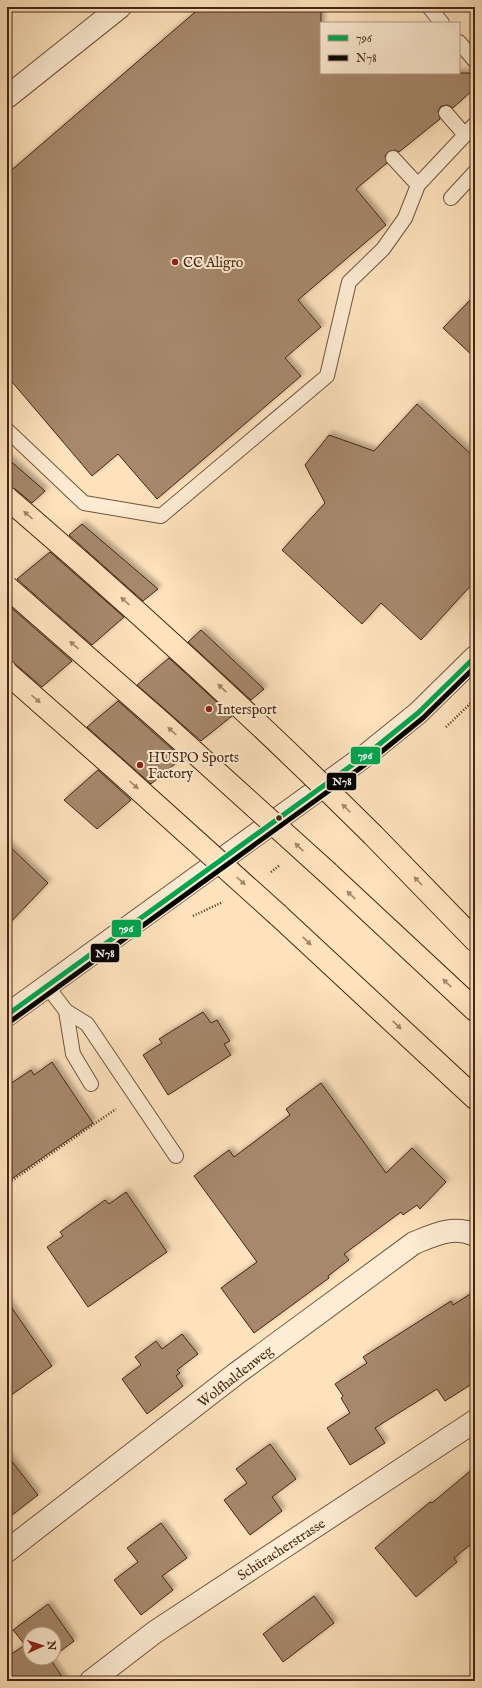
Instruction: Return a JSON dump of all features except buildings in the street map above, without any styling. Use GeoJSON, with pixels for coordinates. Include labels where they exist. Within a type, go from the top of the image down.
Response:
{"type":"FeatureCollection","features":[{"type":"Feature","properties":{"kind":"highway"},"geometry":{"type":"LineString","coordinates":[[7,498],[190,659],[299,762],[373,835],[475,940]]}},
{"type":"Feature","properties":{"kind":"highway"},"geometry":{"type":"LineString","coordinates":[[7,587],[161,722],[328,873],[475,1010]]}},
{"type":"Feature","properties":{"kind":"highway"},"geometry":{"type":"LineString","coordinates":[[7,674],[117,770],[278,915],[475,1098]]}},
{"type":"Feature","properties":{"kind":"street"},"geometry":{"type":"LineString","coordinates":[[7,98],[120,7]]}},
{"type":"Feature","properties":{"kind":"street"},"geometry":{"type":"LineString","coordinates":[[7,1015],[366,755],[418,714],[473,666]]}},
{"type":"Feature","properties":{"kind":"street","name":"Wolfhaldenweg"},"geometry":{"type":"LineString","coordinates":[[7,1551],[236,1374],[414,1242],[444,1231],[470,1232],[475,1234]]}},
{"type":"Feature","properties":{"kind":"street","name":"Schüracherstrasse"},"geometry":{"type":"LineString","coordinates":[[91,1681],[155,1632],[475,1421]]}},
{"type":"Feature","properties":{"kind":"lane"},"geometry":{"type":"LineString","coordinates":[[429,7],[441,22]]}},
{"type":"Feature","properties":{"kind":"lane"},"geometry":{"type":"LineString","coordinates":[[460,43],[475,61]]}},
{"type":"Feature","properties":{"kind":"lane"},"geometry":{"type":"LineString","coordinates":[[446,113],[465,135]]}},
{"type":"Feature","properties":{"kind":"lane"},"geometry":{"type":"LineString","coordinates":[[7,430],[84,503],[160,516],[327,376],[349,282],[383,250],[405,218],[418,185],[475,124]]}},
{"type":"Feature","properties":{"kind":"lane"},"geometry":{"type":"LineString","coordinates":[[393,158],[418,185]]}},
{"type":"Feature","properties":{"kind":"lane"},"geometry":{"type":"LineString","coordinates":[[451,198],[475,172]]}},
{"type":"Feature","properties":{"kind":"lane"},"geometry":{"type":"LineString","coordinates":[[47,986],[66,1011],[87,1024],[176,1156]]}},
{"type":"Feature","properties":{"kind":"lane"},"geometry":{"type":"LineString","coordinates":[[66,1011],[73,1054],[91,1084]]}},
{"type":"Feature","properties":{"kind":"path"},"geometry":{"type":"LineString","coordinates":[[7,1184],[135,1096]]}},
{"type":"Feature","properties":{"kind":"transit line","name":"796"},"geometry":{"type":"LineString","coordinates":[[7,1015],[366,755],[418,713],[475,657]]}},
{"type":"Feature","properties":{"kind":"transit line","name":"N78"},"geometry":{"type":"LineString","coordinates":[[11,1021],[370,761],[423,718],[475,667]]}},
{"type":"Feature","properties":{"kind":"place","name":"CC Aligro"},"geometry":{"type":"Point","coordinates":[175,262]}},
{"type":"Feature","properties":{"kind":"place","name":"Intersport"},"geometry":{"type":"Point","coordinates":[209,709]}},
{"type":"Feature","properties":{"kind":"place","name":"HUSPO Sports Factory"},"geometry":{"type":"Point","coordinates":[140,765]}}]}
